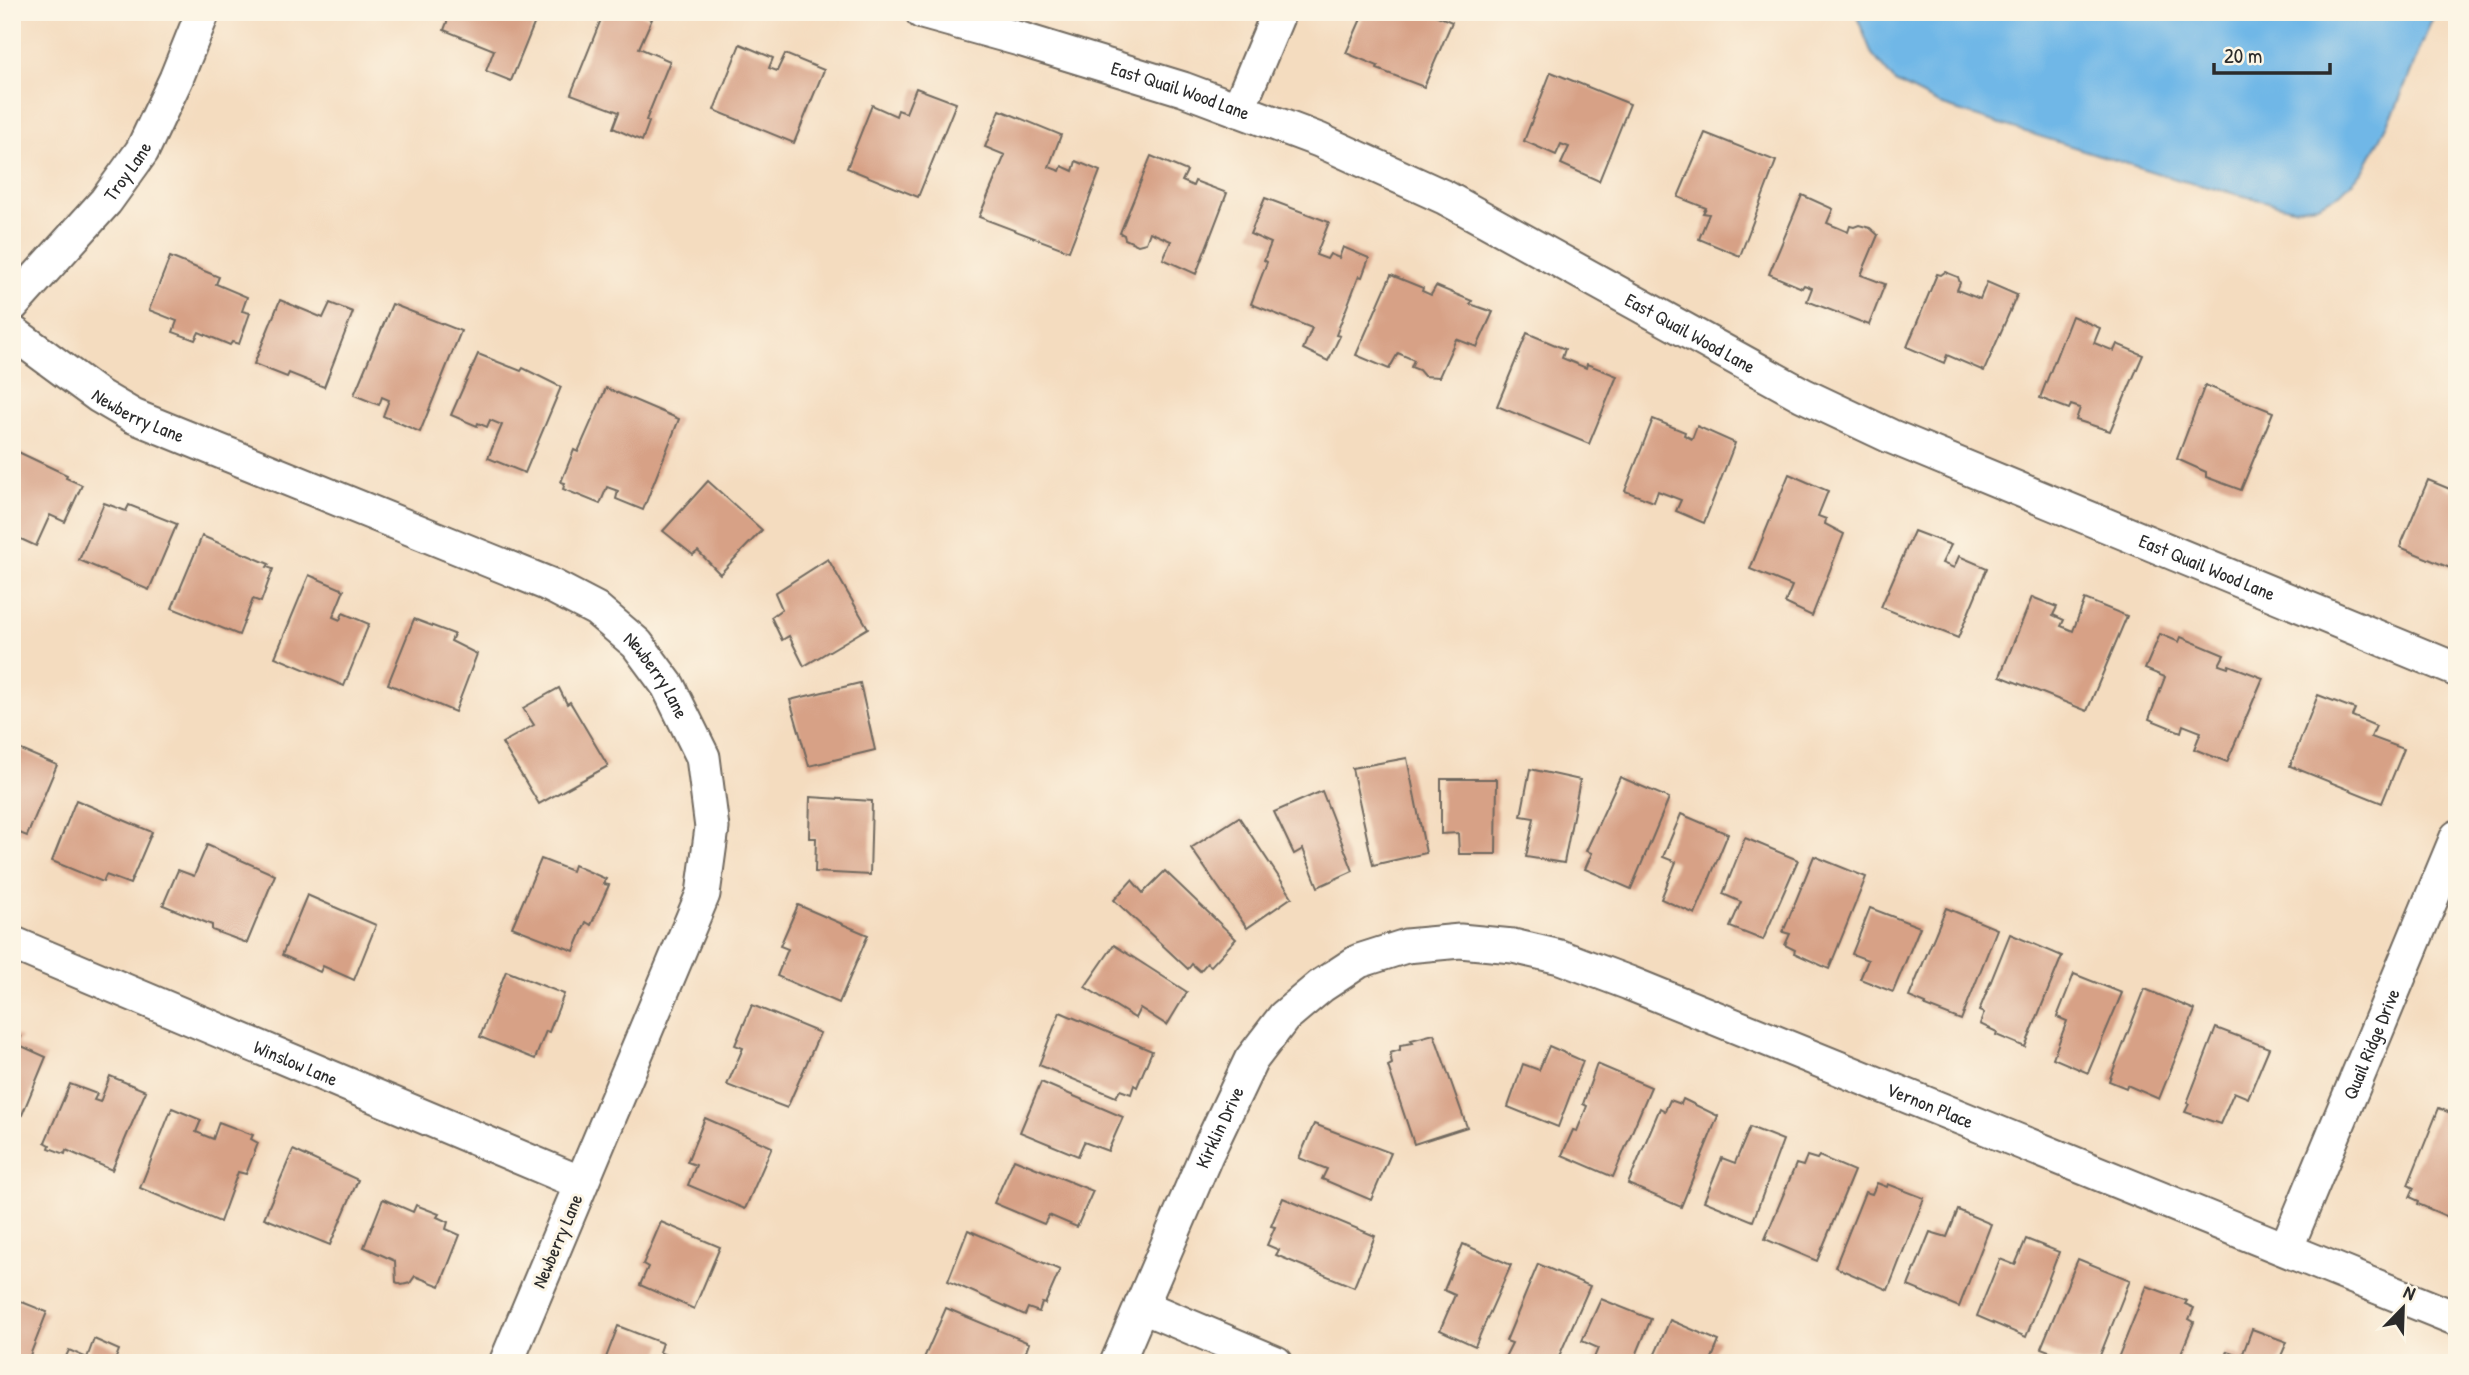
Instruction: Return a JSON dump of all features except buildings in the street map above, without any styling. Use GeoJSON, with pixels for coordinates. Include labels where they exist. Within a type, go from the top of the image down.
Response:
{"type":"FeatureCollection","features":[{"type":"Feature","properties":{"kind":"street","name":"Troy Lane"},"geometry":{"type":"LineString","coordinates":[[12,305],[106,201],[142,151],[176,79],[203,12]]}},
{"type":"Feature","properties":{"kind":"street","name":"East Quail Wood Lane"},"geometry":{"type":"LineString","coordinates":[[922,12],[1183,89],[1319,140],[1446,198],[1803,395],[1890,436],[2457,670]]}},
{"type":"Feature","properties":{"kind":"street"},"geometry":{"type":"LineString","coordinates":[[1238,110],[1279,12]]}},
{"type":"Feature","properties":{"kind":"street","name":"Newberry Lane"},"geometry":{"type":"LineString","coordinates":[[12,332],[99,396],[132,416],[548,584],[596,609],[637,644],[668,686],[703,757],[712,828],[703,894],[506,1363]]}},
{"type":"Feature","properties":{"kind":"street","name":"Quail Ridge Drive"},"geometry":{"type":"LineString","coordinates":[[2286,1249],[2457,837]]}},
{"type":"Feature","properties":{"kind":"street","name":"Vernon Place"},"geometry":{"type":"LineString","coordinates":[[1393,951],[1406,946],[1460,941],[1513,946],[1560,957],[1655,993],[2457,1319]]}},
{"type":"Feature","properties":{"kind":"street","name":"Winslow Lane"},"geometry":{"type":"LineString","coordinates":[[12,943],[581,1183]]}},
{"type":"Feature","properties":{"kind":"street","name":"Kirklin Drive"},"geometry":{"type":"LineString","coordinates":[[1117,1363],[1206,1155],[1251,1060],[1284,1017],[1321,986],[1359,961],[1393,951]]}},
{"type":"Feature","properties":{"kind":"street"},"geometry":{"type":"LineString","coordinates":[[1141,1306],[1276,1363]]}},
{"type":"Feature","properties":{"kind":"water"},"geometry":{"type":"Polygon","coordinates":[[[1855,12],[2435,12],[2396,108],[2364,170],[2340,194],[2317,205],[2293,208],[2179,180],[1943,106],[1895,82],[1872,54],[1855,12]]]}}]}
